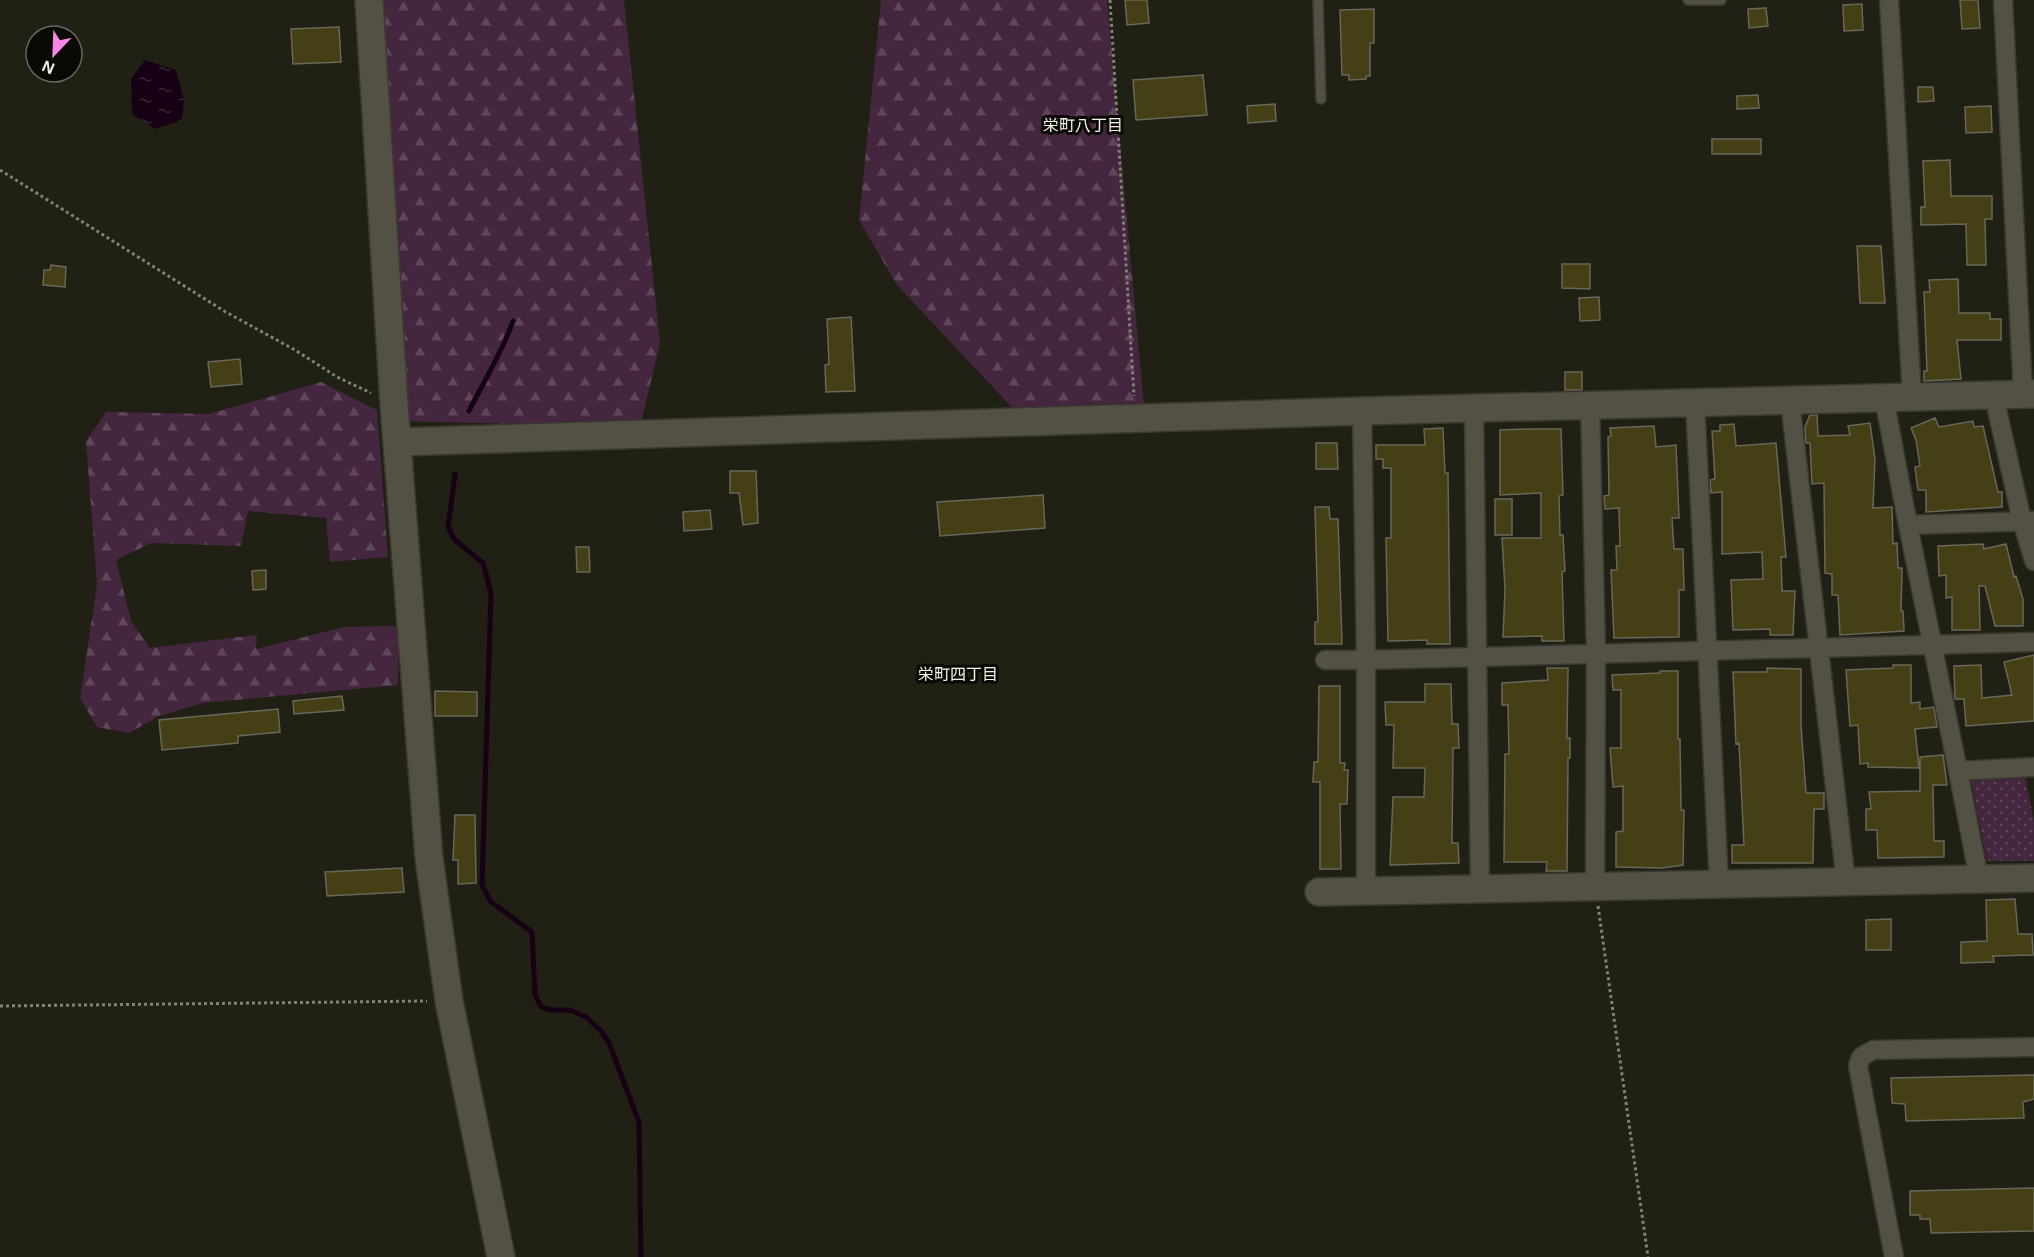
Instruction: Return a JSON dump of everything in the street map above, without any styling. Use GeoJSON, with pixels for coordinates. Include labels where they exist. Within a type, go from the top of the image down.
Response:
{"type":"FeatureCollection","features":[{"type":"Feature","properties":{"kind":"street"},"geometry":{"type":"LineString","coordinates":[[369,0],[394,404],[429,858],[449,1001],[501,1257]]}},
{"type":"Feature","properties":{"kind":"street"},"geometry":{"type":"LineString","coordinates":[[1889,0],[1912,398]]}},
{"type":"Feature","properties":{"kind":"street"},"geometry":{"type":"LineString","coordinates":[[398,442],[1362,411],[1695,402],[1790,402],[2029,394],[2004,0]]}},
{"type":"Feature","properties":{"kind":"street"},"geometry":{"type":"LineString","coordinates":[[1994,396],[2028,521],[2034,561]]}},
{"type":"Feature","properties":{"kind":"street"},"geometry":{"type":"LineString","coordinates":[[1884,398],[1930,643],[1979,879]]}},
{"type":"Feature","properties":{"kind":"street"},"geometry":{"type":"LineString","coordinates":[[1695,402],[1719,884]]}},
{"type":"Feature","properties":{"kind":"street"},"geometry":{"type":"LineString","coordinates":[[1790,402],[1846,882]]}},
{"type":"Feature","properties":{"kind":"street"},"geometry":{"type":"LineString","coordinates":[[1590,405],[1596,654],[1595,887]]}},
{"type":"Feature","properties":{"kind":"street"},"geometry":{"type":"LineString","coordinates":[[1474,409],[1480,889]]}},
{"type":"Feature","properties":{"kind":"street"},"geometry":{"type":"LineString","coordinates":[[1362,411],[1366,660],[1366,891]]}},
{"type":"Feature","properties":{"kind":"street"},"geometry":{"type":"LineString","coordinates":[[1908,525],[2028,521]]}},
{"type":"Feature","properties":{"kind":"street"},"geometry":{"type":"LineString","coordinates":[[1324,660],[2034,642]]}},
{"type":"Feature","properties":{"kind":"street"},"geometry":{"type":"LineString","coordinates":[[1958,771],[2034,767]]}},
{"type":"Feature","properties":{"kind":"street"},"geometry":{"type":"LineString","coordinates":[[1319,892],[2034,878]]}},
{"type":"Feature","properties":{"kind":"street"},"geometry":{"type":"LineString","coordinates":[[1894,1257],[1858,1066],[1861,1057],[1873,1050],[2034,1047]]}},
{"type":"Feature","properties":{"kind":"lane"},"geometry":{"type":"LineString","coordinates":[[1318,0],[1321,99]]}},
{"type":"Feature","properties":{"kind":"lane"},"geometry":{"type":"LineString","coordinates":[[1688,0],[1721,0]]}},
{"type":"Feature","properties":{"kind":"path"},"geometry":{"type":"LineString","coordinates":[[1110,0],[1136,419]]}},
{"type":"Feature","properties":{"kind":"path"},"geometry":{"type":"LineString","coordinates":[[0,170],[224,311],[295,350],[337,377],[394,404]]}},
{"type":"Feature","properties":{"kind":"path"},"geometry":{"type":"LineString","coordinates":[[1595,887],[1648,1257]]}},
{"type":"Feature","properties":{"kind":"path"},"geometry":{"type":"LineString","coordinates":[[0,1006],[449,1001]]}},
{"type":"Feature","properties":{"kind":"green space"},"geometry":{"type":"Polygon","coordinates":[[[373,0],[624,0],[660,343],[640,427],[399,421],[373,0]]]}},
{"type":"Feature","properties":{"kind":"green space"},"geometry":{"type":"Polygon","coordinates":[[[881,0],[1107,0],[1144,407],[1021,417],[897,285],[859,220],[881,0]]]}},
{"type":"Feature","properties":{"kind":"green space"},"geometry":{"type":"Polygon","coordinates":[[[321,382],[377,410],[388,557],[330,562],[326,518],[248,511],[241,546],[151,543],[116,560],[131,621],[150,648],[257,635],[256,649],[344,627],[398,626],[398,685],[203,703],[159,716],[129,733],[97,727],[80,698],[97,585],[86,441],[106,412],[209,414],[321,382]]]}},
{"type":"Feature","properties":{"kind":"green space"},"geometry":{"type":"Polygon","coordinates":[[[2025,776],[2034,822],[2034,861],[1987,861],[1971,780],[2025,776]]]}},
{"type":"Feature","properties":{"kind":"water"},"geometry":{"type":"Polygon","coordinates":[[[145,60],[176,70],[184,100],[182,120],[156,129],[132,114],[131,79],[145,60]]]}},
{"type":"Feature","properties":{"kind":"building"},"geometry":{"type":"Polygon","coordinates":[[[1125,0],[1147,0],[1149,23],[1127,25],[1125,0]]]}},
{"type":"Feature","properties":{"kind":"building"},"geometry":{"type":"Polygon","coordinates":[[[1960,0],[1978,0],[1980,28],[1962,29],[1960,0]]]}},
{"type":"Feature","properties":{"kind":"building"},"geometry":{"type":"Polygon","coordinates":[[[1862,4],[1863,30],[1844,31],[1843,5],[1862,4]]]}},
{"type":"Feature","properties":{"kind":"building"},"geometry":{"type":"Polygon","coordinates":[[[1766,8],[1768,26],[1749,28],[1748,9],[1766,8]]]}},
{"type":"Feature","properties":{"kind":"building"},"geometry":{"type":"Polygon","coordinates":[[[1374,9],[1374,43],[1370,43],[1370,76],[1366,76],[1366,79],[1349,80],[1349,75],[1342,75],[1340,10],[1374,9]]]}},
{"type":"Feature","properties":{"kind":"building"},"geometry":{"type":"Polygon","coordinates":[[[339,27],[341,62],[293,64],[291,29],[339,27]]]}},
{"type":"Feature","properties":{"kind":"building"},"geometry":{"type":"Polygon","coordinates":[[[1203,75],[1207,115],[1136,120],[1133,80],[1203,75]]]}},
{"type":"Feature","properties":{"kind":"building"},"geometry":{"type":"Polygon","coordinates":[[[1918,87],[1933,87],[1934,101],[1918,102],[1918,87]]]}},
{"type":"Feature","properties":{"kind":"building"},"geometry":{"type":"Polygon","coordinates":[[[1758,95],[1759,108],[1737,109],[1737,96],[1758,95]]]}},
{"type":"Feature","properties":{"kind":"building"},"geometry":{"type":"Polygon","coordinates":[[[1275,104],[1276,121],[1248,123],[1247,106],[1275,104]]]}},
{"type":"Feature","properties":{"kind":"building"},"geometry":{"type":"Polygon","coordinates":[[[1991,106],[1992,132],[1966,133],[1965,107],[1991,106]]]}},
{"type":"Feature","properties":{"kind":"building"},"geometry":{"type":"Polygon","coordinates":[[[1712,139],[1761,139],[1761,154],[1712,154],[1712,139]]]}},
{"type":"Feature","properties":{"kind":"building"},"geometry":{"type":"Polygon","coordinates":[[[1950,160],[1951,196],[1992,196],[1992,219],[1985,219],[1986,265],[1967,265],[1966,224],[1921,225],[1921,207],[1925,207],[1923,161],[1950,160]]]}},
{"type":"Feature","properties":{"kind":"building"},"geometry":{"type":"Polygon","coordinates":[[[1857,246],[1881,246],[1885,303],[1860,303],[1857,246]]]}},
{"type":"Feature","properties":{"kind":"building"},"geometry":{"type":"Polygon","coordinates":[[[1562,264],[1590,264],[1590,289],[1562,288],[1562,264]]]}},
{"type":"Feature","properties":{"kind":"building"},"geometry":{"type":"Polygon","coordinates":[[[51,265],[66,267],[65,287],[43,285],[44,270],[50,270],[51,265]]]}},
{"type":"Feature","properties":{"kind":"building"},"geometry":{"type":"Polygon","coordinates":[[[1958,279],[1959,313],[1990,313],[1990,319],[2001,319],[2001,340],[1957,340],[1961,379],[1924,381],[1924,371],[1927,371],[1924,292],[1930,292],[1929,280],[1958,279]]]}},
{"type":"Feature","properties":{"kind":"building"},"geometry":{"type":"Polygon","coordinates":[[[1599,297],[1600,320],[1580,321],[1579,298],[1599,297]]]}},
{"type":"Feature","properties":{"kind":"building"},"geometry":{"type":"Polygon","coordinates":[[[851,317],[855,391],[826,392],[825,365],[829,364],[827,319],[851,317]]]}},
{"type":"Feature","properties":{"kind":"building"},"geometry":{"type":"Polygon","coordinates":[[[240,359],[242,384],[211,387],[208,362],[240,359]]]}},
{"type":"Feature","properties":{"kind":"building"},"geometry":{"type":"Polygon","coordinates":[[[1565,372],[1582,372],[1582,390],[1565,390],[1565,372]]]}},
{"type":"Feature","properties":{"kind":"building"},"geometry":{"type":"Polygon","coordinates":[[[1810,415],[1817,415],[1818,436],[1850,435],[1848,426],[1870,423],[1875,459],[1873,508],[1892,507],[1893,544],[1897,543],[1898,568],[1902,568],[1901,611],[1903,611],[1904,631],[1840,635],[1838,595],[1832,595],[1832,574],[1825,573],[1824,483],[1812,484],[1810,443],[1806,443],[1805,427],[1810,415]]]}},
{"type":"Feature","properties":{"kind":"building"},"geometry":{"type":"Polygon","coordinates":[[[1935,418],[1939,427],[1973,421],[1974,427],[1983,426],[1998,492],[2002,492],[2002,507],[1926,512],[1926,490],[1918,490],[1915,467],[1920,466],[1916,440],[1911,428],[1935,418]]]}},
{"type":"Feature","properties":{"kind":"building"},"geometry":{"type":"Polygon","coordinates":[[[1734,424],[1736,446],[1776,443],[1786,557],[1781,557],[1782,591],[1795,591],[1793,635],[1770,635],[1770,629],[1733,630],[1731,580],[1763,579],[1762,552],[1722,554],[1722,492],[1711,493],[1710,480],[1715,479],[1712,431],[1720,431],[1720,425],[1734,424]]]}},
{"type":"Feature","properties":{"kind":"building"},"geometry":{"type":"Polygon","coordinates":[[[1654,426],[1656,447],[1676,445],[1679,518],[1672,518],[1674,549],[1683,549],[1684,590],[1679,590],[1679,637],[1614,638],[1611,570],[1617,570],[1616,546],[1620,546],[1619,508],[1605,509],[1604,496],[1609,495],[1608,437],[1611,436],[1610,428],[1654,426]]]}},
{"type":"Feature","properties":{"kind":"building"},"geometry":{"type":"Polygon","coordinates":[[[1443,428],[1445,473],[1448,473],[1450,644],[1427,644],[1427,640],[1388,641],[1386,538],[1391,538],[1391,468],[1383,468],[1383,459],[1376,459],[1376,445],[1425,445],[1424,429],[1443,428]]]}},
{"type":"Feature","properties":{"kind":"building"},"geometry":{"type":"Polygon","coordinates":[[[1561,429],[1563,495],[1559,496],[1560,535],[1563,535],[1565,571],[1562,572],[1564,641],[1542,641],[1542,636],[1503,637],[1505,589],[1502,538],[1541,538],[1541,493],[1500,495],[1500,430],[1561,429]]]}},
{"type":"Feature","properties":{"kind":"building"},"geometry":{"type":"Polygon","coordinates":[[[1316,443],[1337,443],[1338,469],[1316,469],[1316,443]]]}},
{"type":"Feature","properties":{"kind":"building"},"geometry":{"type":"Polygon","coordinates":[[[730,471],[756,471],[758,523],[743,525],[739,493],[730,493],[730,471]]]}},
{"type":"Feature","properties":{"kind":"building"},"geometry":{"type":"Polygon","coordinates":[[[1043,495],[1045,528],[940,536],[937,502],[1043,495]]]}},
{"type":"Feature","properties":{"kind":"building"},"geometry":{"type":"Polygon","coordinates":[[[1495,499],[1512,499],[1512,535],[1495,535],[1495,499]]]}},
{"type":"Feature","properties":{"kind":"building"},"geometry":{"type":"Polygon","coordinates":[[[1315,507],[1329,507],[1330,519],[1338,519],[1342,644],[1315,644],[1315,622],[1318,622],[1315,507]]]}},
{"type":"Feature","properties":{"kind":"building"},"geometry":{"type":"Polygon","coordinates":[[[710,510],[712,529],[684,531],[683,512],[710,510]]]}},
{"type":"Feature","properties":{"kind":"building"},"geometry":{"type":"Polygon","coordinates":[[[1983,544],[1984,549],[2006,544],[2014,577],[2016,576],[2023,599],[2023,626],[1995,626],[1985,586],[1979,586],[1980,630],[1952,630],[1952,597],[1946,598],[1946,575],[1939,576],[1938,546],[1983,544]]]}},
{"type":"Feature","properties":{"kind":"building"},"geometry":{"type":"Polygon","coordinates":[[[576,547],[589,547],[590,572],[577,572],[576,547]]]}},
{"type":"Feature","properties":{"kind":"building"},"geometry":{"type":"Polygon","coordinates":[[[266,570],[266,589],[253,590],[252,571],[266,570]]]}},
{"type":"Feature","properties":{"kind":"building"},"geometry":{"type":"Polygon","coordinates":[[[2034,655],[2034,721],[1966,726],[1964,699],[1955,699],[1954,666],[1981,665],[1982,698],[2012,695],[2004,662],[2034,655]]]}},
{"type":"Feature","properties":{"kind":"building"},"geometry":{"type":"Polygon","coordinates":[[[1893,665],[1911,665],[1911,703],[1920,702],[1920,709],[1934,707],[1937,727],[1915,729],[1919,768],[1868,767],[1868,763],[1860,764],[1858,725],[1850,726],[1846,670],[1893,668],[1893,665]]]}},
{"type":"Feature","properties":{"kind":"building"},"geometry":{"type":"Polygon","coordinates":[[[1547,668],[1568,668],[1567,738],[1570,738],[1570,758],[1568,758],[1567,871],[1546,871],[1547,862],[1504,862],[1505,754],[1509,754],[1508,705],[1502,705],[1502,683],[1548,680],[1547,668]]]}},
{"type":"Feature","properties":{"kind":"building"},"geometry":{"type":"Polygon","coordinates":[[[1767,668],[1801,669],[1801,726],[1806,793],[1824,793],[1824,809],[1814,809],[1813,863],[1732,863],[1732,845],[1744,845],[1733,672],[1767,672],[1767,668]]]}},
{"type":"Feature","properties":{"kind":"building"},"geometry":{"type":"Polygon","coordinates":[[[1660,671],[1678,671],[1681,810],[1684,810],[1683,865],[1662,868],[1616,867],[1616,832],[1623,831],[1623,786],[1613,787],[1610,748],[1621,748],[1621,690],[1613,690],[1612,675],[1660,673],[1660,671]]]}},
{"type":"Feature","properties":{"kind":"building"},"geometry":{"type":"Polygon","coordinates":[[[1425,684],[1451,684],[1452,724],[1458,724],[1459,748],[1453,748],[1452,843],[1458,843],[1459,863],[1390,865],[1393,797],[1424,797],[1425,768],[1393,768],[1394,725],[1386,725],[1385,702],[1425,702],[1425,684]]]}},
{"type":"Feature","properties":{"kind":"building"},"geometry":{"type":"Polygon","coordinates":[[[1319,686],[1340,686],[1340,763],[1345,763],[1344,770],[1348,770],[1347,804],[1340,804],[1341,869],[1320,869],[1320,782],[1313,782],[1314,762],[1318,762],[1319,686]]]}},
{"type":"Feature","properties":{"kind":"building"},"geometry":{"type":"Polygon","coordinates":[[[435,691],[477,692],[477,716],[435,716],[435,691]]]}},
{"type":"Feature","properties":{"kind":"building"},"geometry":{"type":"Polygon","coordinates":[[[342,696],[344,710],[294,714],[293,701],[342,696]]]}},
{"type":"Feature","properties":{"kind":"building"},"geometry":{"type":"Polygon","coordinates":[[[278,709],[280,732],[238,736],[238,743],[162,750],[159,720],[278,709]]]}},
{"type":"Feature","properties":{"kind":"building"},"geometry":{"type":"Polygon","coordinates":[[[1943,755],[1947,785],[1933,785],[1934,841],[1944,841],[1944,857],[1878,858],[1877,830],[1866,830],[1866,809],[1871,809],[1869,792],[1920,791],[1920,757],[1943,755]]]}},
{"type":"Feature","properties":{"kind":"building"},"geometry":{"type":"Polygon","coordinates":[[[455,815],[475,815],[476,883],[458,884],[458,860],[453,860],[455,815]]]}},
{"type":"Feature","properties":{"kind":"building"},"geometry":{"type":"Polygon","coordinates":[[[402,868],[404,892],[327,896],[325,872],[402,868]]]}},
{"type":"Feature","properties":{"kind":"building"},"geometry":{"type":"Polygon","coordinates":[[[2015,899],[2018,934],[2032,934],[2033,955],[1993,956],[1994,962],[1961,963],[1961,942],[1987,941],[1986,900],[2015,899]]]}},
{"type":"Feature","properties":{"kind":"building"},"geometry":{"type":"Polygon","coordinates":[[[1891,919],[1891,950],[1866,950],[1866,920],[1891,919]]]}},
{"type":"Feature","properties":{"kind":"building"},"geometry":{"type":"Polygon","coordinates":[[[2034,1075],[2034,1099],[2023,1102],[2024,1118],[1906,1121],[1905,1104],[1892,1103],[1891,1078],[2034,1075]]]}},
{"type":"Feature","properties":{"kind":"building"},"geometry":{"type":"Polygon","coordinates":[[[2034,1188],[2034,1231],[1931,1233],[1930,1219],[1920,1219],[1920,1215],[1910,1215],[1910,1191],[2034,1188]]]}},
{"type":"Feature","properties":{"kind":"waterway"},"geometry":{"type":"LineString","coordinates":[[469,411],[498,356],[513,321]]}},
{"type":"Feature","properties":{"kind":"waterway"},"geometry":{"type":"LineString","coordinates":[[455,474],[448,527],[454,539],[483,563],[491,593],[482,885],[491,902],[532,932],[535,995],[541,1007],[552,1010],[570,1010],[586,1017],[601,1031],[609,1043],[639,1122],[641,1257]]}},
{"type":"Feature","properties":{"kind":"district","name":"栄町八丁目"},"geometry":{"type":"Point","coordinates":[1083,125]}},
{"type":"Feature","properties":{"kind":"district","name":"栄町四丁目"},"geometry":{"type":"Point","coordinates":[958,674]}}]}
